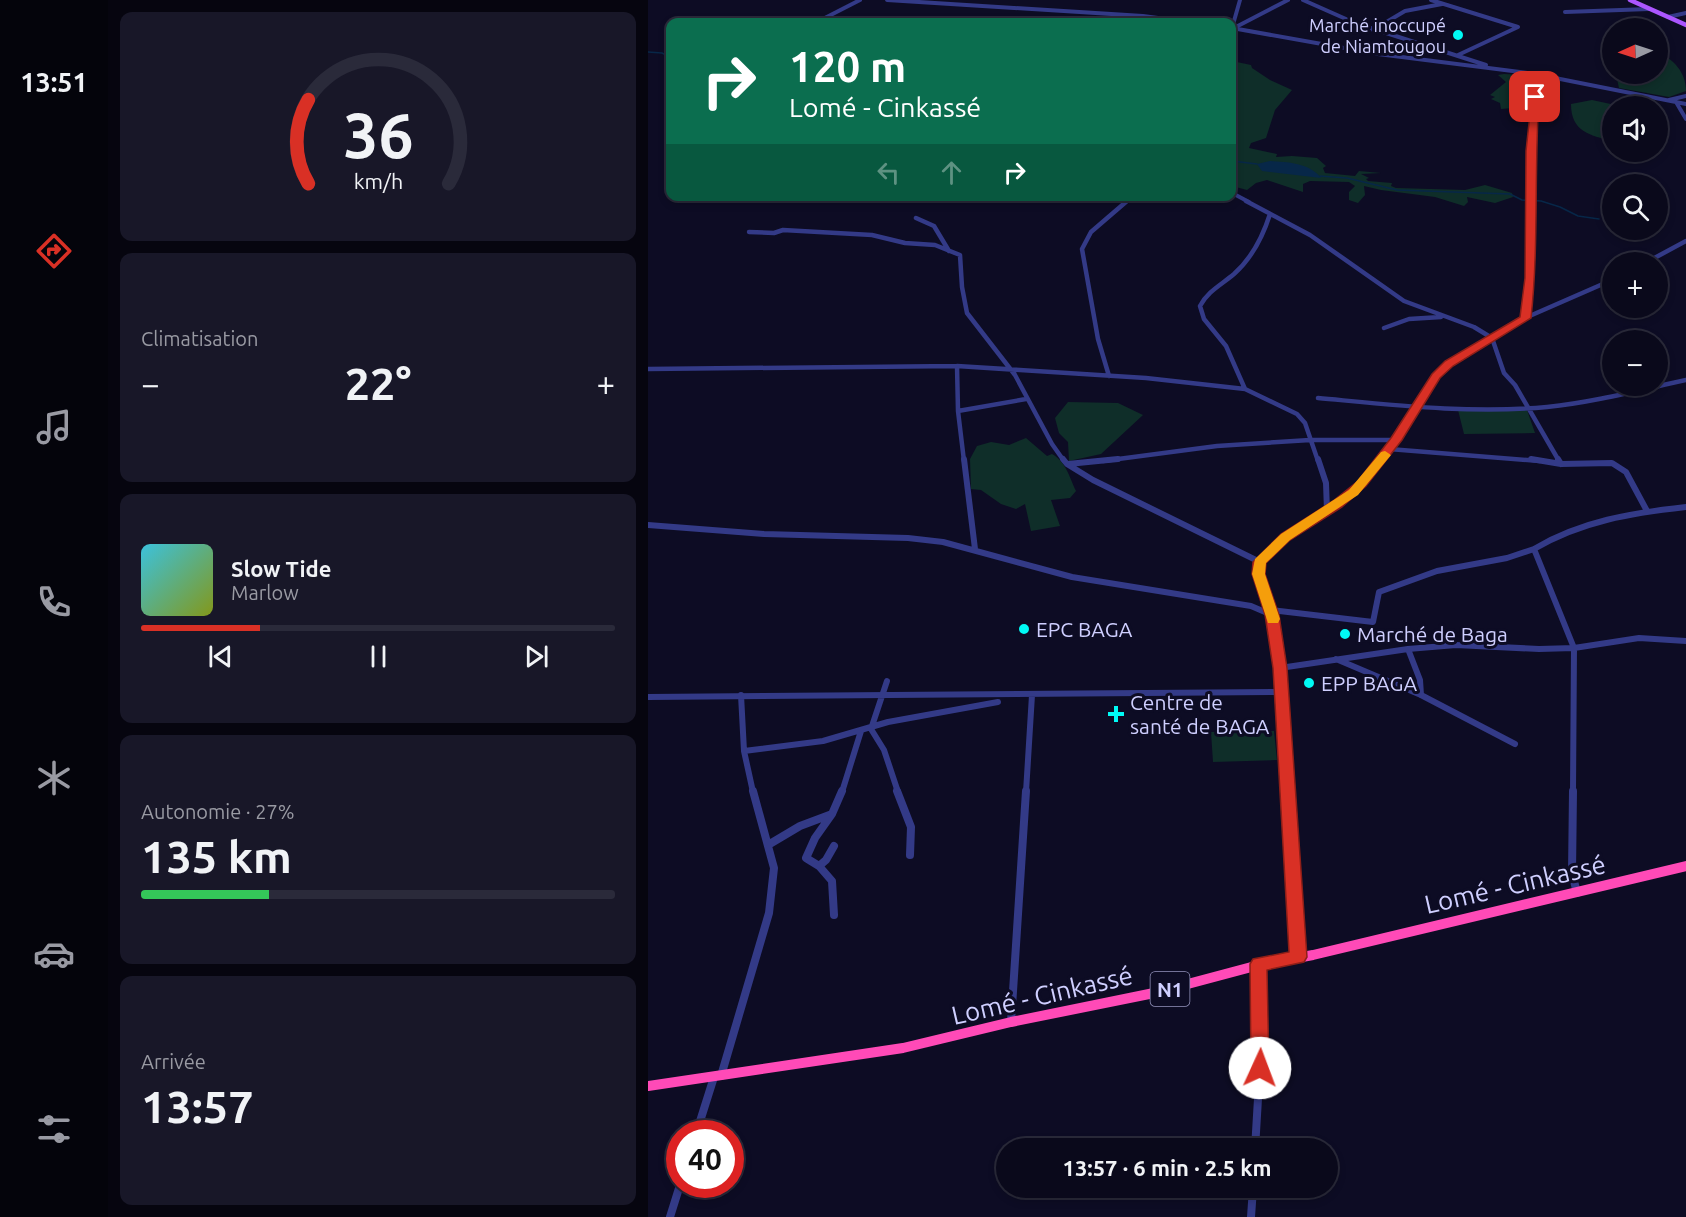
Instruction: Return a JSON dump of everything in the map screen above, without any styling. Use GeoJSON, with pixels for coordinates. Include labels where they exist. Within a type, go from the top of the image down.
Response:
{"type":"FeatureCollection","features":[{"type":"Feature","properties":{"kind":"highway","name":"Lomé - Cinkassé"},"geometry":{"type":"LineString","coordinates":[[648,1086],[903,1048],[1011,1022],[1154,993],[1259,964],[1577,893],[1686,866]]}},
{"type":"Feature","properties":{"kind":"main road"},"geometry":{"type":"LineString","coordinates":[[1630,0],[1686,25]]}},
{"type":"Feature","properties":{"kind":"street"},"geometry":{"type":"LineString","coordinates":[[825,18],[860,0]]}},
{"type":"Feature","properties":{"kind":"street"},"geometry":{"type":"LineString","coordinates":[[887,0],[1158,18]]}},
{"type":"Feature","properties":{"kind":"street"},"geometry":{"type":"LineString","coordinates":[[1235,18],[1240,0]]}},
{"type":"Feature","properties":{"kind":"street"},"geometry":{"type":"LineString","coordinates":[[1236,27],[1288,0]]}},
{"type":"Feature","properties":{"kind":"street"},"geometry":{"type":"LineString","coordinates":[[1303,0],[1324,12],[1373,30],[1498,68]]}},
{"type":"Feature","properties":{"kind":"street"},"geometry":{"type":"LineString","coordinates":[[1431,0],[1518,27],[1457,56]]}},
{"type":"Feature","properties":{"kind":"street"},"geometry":{"type":"LineString","coordinates":[[1373,30],[1406,11],[1443,4]]}},
{"type":"Feature","properties":{"kind":"street"},"geometry":{"type":"LineString","coordinates":[[1565,12],[1649,9]]}},
{"type":"Feature","properties":{"kind":"street"},"geometry":{"type":"LineString","coordinates":[[1668,17],[1686,13]]}},
{"type":"Feature","properties":{"kind":"street"},"geometry":{"type":"LineString","coordinates":[[1236,30],[1378,54],[1498,68],[1646,96]]}},
{"type":"Feature","properties":{"kind":"street"},"geometry":{"type":"LineString","coordinates":[[1525,318],[1530,278],[1530,201],[1535,74]]}},
{"type":"Feature","properties":{"kind":"street"},"geometry":{"type":"LineString","coordinates":[[1668,100],[1686,96]]}},
{"type":"Feature","properties":{"kind":"street"},"geometry":{"type":"LineString","coordinates":[[1668,100],[1686,104]]}},
{"type":"Feature","properties":{"kind":"street"},"geometry":{"type":"LineString","coordinates":[[1676,102],[1686,119]]}},
{"type":"Feature","properties":{"kind":"street"},"geometry":{"type":"LineString","coordinates":[[1236,195],[1311,235],[1404,301],[1474,327],[1492,338],[1504,373],[1515,385],[1562,464]]}},
{"type":"Feature","properties":{"kind":"street"},"geometry":{"type":"LineString","coordinates":[[1109,375],[1098,339],[1082,249],[1091,232],[1126,201]]}},
{"type":"Feature","properties":{"kind":"street"},"geometry":{"type":"LineString","coordinates":[[1245,389],[1226,346],[1204,319],[1200,306],[1207,293],[1235,274],[1265,233],[1270,214]]}},
{"type":"Feature","properties":{"kind":"street"},"geometry":{"type":"LineString","coordinates":[[916,218],[934,226],[949,250]]}},
{"type":"Feature","properties":{"kind":"street"},"geometry":{"type":"LineString","coordinates":[[749,232],[774,233],[783,230],[872,235],[905,243],[935,245],[960,255],[962,287],[967,313],[1010,368],[1052,444],[1067,464],[1093,480],[1260,562]]}},
{"type":"Feature","properties":{"kind":"street"},"geometry":{"type":"LineString","coordinates":[[1666,252],[1686,241]]}},
{"type":"Feature","properties":{"kind":"street"},"geometry":{"type":"LineString","coordinates":[[1298,957],[1280,668],[1271,613],[1259,574],[1260,562],[1285,537],[1353,492],[1396,440],[1436,376],[1449,363],[1525,318],[1602,284]]}},
{"type":"Feature","properties":{"kind":"street"},"geometry":{"type":"LineString","coordinates":[[1384,328],[1409,319],[1444,317]]}},
{"type":"Feature","properties":{"kind":"street"},"geometry":{"type":"LineString","coordinates":[[957,366],[958,411],[975,549]]}},
{"type":"Feature","properties":{"kind":"street"},"geometry":{"type":"LineString","coordinates":[[648,369],[957,366],[1109,375],[1245,389],[1297,414],[1305,423],[1326,483],[1327,511]]}},
{"type":"Feature","properties":{"kind":"street"},"geometry":{"type":"LineString","coordinates":[[1318,398],[1418,407],[1528,408],[1578,402],[1686,380]]}},
{"type":"Feature","properties":{"kind":"street"},"geometry":{"type":"LineString","coordinates":[[958,411],[1026,399]]}},
{"type":"Feature","properties":{"kind":"street"},"geometry":{"type":"LineString","coordinates":[[1067,464],[1217,446],[1311,440],[1396,440]]}},
{"type":"Feature","properties":{"kind":"street"},"geometry":{"type":"LineString","coordinates":[[1389,449],[1525,458],[1562,464],[1612,463],[1626,472],[1647,511]]}},
{"type":"Feature","properties":{"kind":"street"},"geometry":{"type":"LineString","coordinates":[[648,525],[764,534],[908,538],[975,549],[1072,577],[1251,606],[1271,613],[1373,622],[1379,592],[1411,582],[1437,570],[1507,558],[1534,549],[1557,535],[1647,511],[1686,507]]}},
{"type":"Feature","properties":{"kind":"street"},"geometry":{"type":"LineString","coordinates":[[1534,549],[1574,648],[1572,873],[1577,893]]}},
{"type":"Feature","properties":{"kind":"street"},"geometry":{"type":"LineString","coordinates":[[1280,668],[1408,649],[1456,645],[1539,650],[1574,648],[1639,638],[1686,641]]}},
{"type":"Feature","properties":{"kind":"street"},"geometry":{"type":"LineString","coordinates":[[1408,649],[1420,680],[1421,695]]}},
{"type":"Feature","properties":{"kind":"street"},"geometry":{"type":"LineString","coordinates":[[1336,659],[1421,695],[1515,744]]}},
{"type":"Feature","properties":{"kind":"street"},"geometry":{"type":"LineString","coordinates":[[872,727],[876,723],[877,712],[887,681]]}},
{"type":"Feature","properties":{"kind":"street"},"geometry":{"type":"LineString","coordinates":[[648,697],[1280,692]]}},
{"type":"Feature","properties":{"kind":"street"},"geometry":{"type":"LineString","coordinates":[[701,1120],[718,1077],[769,913],[774,868],[758,814],[744,751],[741,695]]}},
{"type":"Feature","properties":{"kind":"street"},"geometry":{"type":"LineString","coordinates":[[1011,1022],[1032,695]]}},
{"type":"Feature","properties":{"kind":"street"},"geometry":{"type":"LineString","coordinates":[[744,751],[823,741],[872,727],[998,702]]}},
{"type":"Feature","properties":{"kind":"street"},"geometry":{"type":"LineString","coordinates":[[872,727],[871,729],[884,750],[911,827],[910,855]]}},
{"type":"Feature","properties":{"kind":"street"},"geometry":{"type":"LineString","coordinates":[[834,915],[835,890],[831,876],[806,858],[815,838],[838,802],[861,730]]}},
{"type":"Feature","properties":{"kind":"street"},"geometry":{"type":"LineString","coordinates":[[768,844],[800,826],[832,814]]}},
{"type":"Feature","properties":{"kind":"street"},"geometry":{"type":"LineString","coordinates":[[819,866],[826,860],[834,846]]}},
{"type":"Feature","properties":{"kind":"street"},"geometry":{"type":"LineString","coordinates":[[1257,1138],[1261,1047],[1259,964]]}},
{"type":"Feature","properties":{"kind":"street"},"geometry":{"type":"LineString","coordinates":[[670,1217],[676,1198]]}},
{"type":"Feature","properties":{"kind":"street"},"geometry":{"type":"LineString","coordinates":[[1251,1217],[1252,1198]]}},
{"type":"Feature","properties":{"kind":"green space"},"geometry":{"type":"Polygon","coordinates":[[[1668,58],[1681,72],[1686,91],[1669,97],[1619,88],[1618,84],[1668,84],[1668,58]]]}},
{"type":"Feature","properties":{"kind":"green space"},"geometry":{"type":"Polygon","coordinates":[[[1236,62],[1251,65],[1270,80],[1292,90],[1275,110],[1266,138],[1251,143],[1249,148],[1277,154],[1276,157],[1317,158],[1326,166],[1323,168],[1325,173],[1355,176],[1359,171],[1381,173],[1361,174],[1369,178],[1366,179],[1368,181],[1392,183],[1391,186],[1396,188],[1465,190],[1485,185],[1512,193],[1513,197],[1495,203],[1467,197],[1468,202],[1464,206],[1435,197],[1364,186],[1365,195],[1358,203],[1349,200],[1349,192],[1355,186],[1349,182],[1310,181],[1303,184],[1303,192],[1267,180],[1256,183],[1247,190],[1236,187],[1236,62]]]}},
{"type":"Feature","properties":{"kind":"green space"},"geometry":{"type":"Polygon","coordinates":[[[1498,75],[1528,75],[1524,83],[1525,89],[1522,91],[1527,107],[1501,109],[1500,103],[1491,99],[1495,97],[1490,95],[1506,82],[1498,75]]]}},
{"type":"Feature","properties":{"kind":"green space"},"geometry":{"type":"Polygon","coordinates":[[[1592,100],[1602,102],[1602,138],[1589,134],[1578,126],[1574,121],[1571,104],[1592,100]]]}},
{"type":"Feature","properties":{"kind":"green space"},"geometry":{"type":"Polygon","coordinates":[[[1068,402],[1118,403],[1143,415],[1101,454],[1069,461],[1068,442],[1059,433],[1055,418],[1068,402]]]}},
{"type":"Feature","properties":{"kind":"green space"},"geometry":{"type":"Polygon","coordinates":[[[1458,410],[1527,410],[1535,433],[1464,434],[1458,410]]]}},
{"type":"Feature","properties":{"kind":"green space"},"geometry":{"type":"Polygon","coordinates":[[[1026,438],[1047,456],[1052,454],[1061,461],[1076,491],[1070,498],[1051,500],[1060,526],[1031,531],[1025,504],[1016,509],[1001,504],[981,490],[971,489],[970,459],[977,446],[991,442],[1009,445],[1026,438]]]}},
{"type":"Feature","properties":{"kind":"green space"},"geometry":{"type":"Polygon","coordinates":[[[1274,731],[1277,760],[1213,762],[1211,732],[1274,731]]]}},
{"type":"Feature","properties":{"kind":"water"},"geometry":{"type":"Polygon","coordinates":[[[1270,161],[1305,166],[1321,178],[1262,171],[1257,164],[1270,161]]]}},
{"type":"Feature","properties":{"kind":"waterway"},"geometry":{"type":"LineString","coordinates":[[648,52],[666,55]]}},
{"type":"Feature","properties":{"kind":"waterway"},"geometry":{"type":"LineString","coordinates":[[1236,161],[1257,164]]}},
{"type":"Feature","properties":{"kind":"waterway"},"geometry":{"type":"LineString","coordinates":[[1320,176],[1347,178],[1397,190],[1510,194],[1522,200],[1541,201],[1560,207],[1578,216],[1599,219]]}},
{"type":"Feature","properties":{"kind":"slow traffic"},"geometry":{"type":"LineString","coordinates":[[1273,619],[1259,574],[1260,562],[1285,537],[1353,492],[1385,455]]}},
{"type":"Feature","properties":{"kind":"place","name":"Marché inoccupé de Niamtougou"},"geometry":{"type":"Point","coordinates":[1458,35]}},
{"type":"Feature","properties":{"kind":"place","name":"EPC BAGA"},"geometry":{"type":"Point","coordinates":[1024,629]}},
{"type":"Feature","properties":{"kind":"place","name":"Marché de Baga"},"geometry":{"type":"Point","coordinates":[1345,634]}},
{"type":"Feature","properties":{"kind":"place","name":"EPP BAGA"},"geometry":{"type":"Point","coordinates":[1309,683]}},
{"type":"Feature","properties":{"kind":"place","name":"Centre de santé de BAGA"},"geometry":{"type":"Point","coordinates":[1116,714]}},
{"type":"Feature","properties":{"kind":"route"},"geometry":{"type":"LineString","coordinates":[[1260,1068],[1259,964],[1298,957],[1281,714],[1280,668],[1272,615],[1259,574],[1260,562],[1285,537],[1338,504],[1362,484],[1396,440],[1436,376],[1449,363],[1525,318],[1530,278],[1531,151],[1535,97]]}}]}
